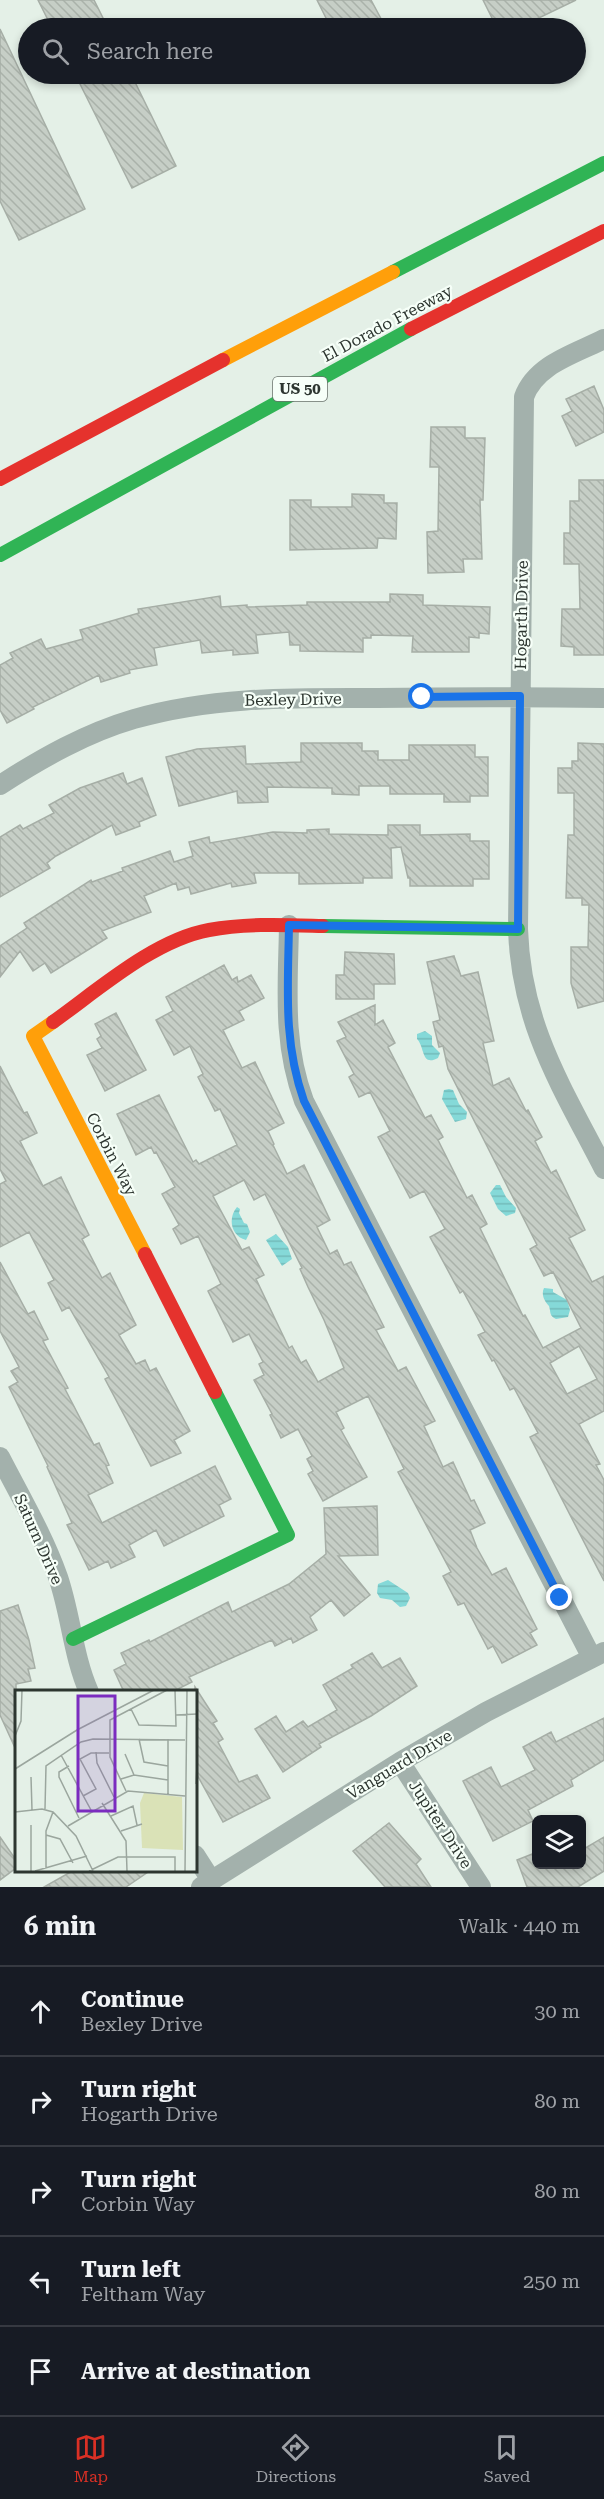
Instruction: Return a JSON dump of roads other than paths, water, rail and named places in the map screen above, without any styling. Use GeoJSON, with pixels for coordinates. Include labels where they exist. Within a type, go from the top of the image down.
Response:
{"type":"FeatureCollection","features":[{"type":"Feature","properties":{"kind":"main road"},"geometry":{"type":"LineString","coordinates":[[0,479],[130,408],[604,163]]}},
{"type":"Feature","properties":{"kind":"main road","name":"El Dorado Freeway"},"geometry":{"type":"LineString","coordinates":[[0,555],[376,346],[604,231]]}},
{"type":"Feature","properties":{"kind":"main road","name":"Corbin Way"},"geometry":{"type":"LineString","coordinates":[[74,1639],[288,1535],[33,1036],[147,956],[188,936],[232,926],[518,929]]}},
{"type":"Feature","properties":{"kind":"street","name":"Hogarth Drive"},"geometry":{"type":"LineString","coordinates":[[604,339],[546,368],[535,376],[524,397],[518,929],[521,977],[534,1027],[604,1169]]}},
{"type":"Feature","properties":{"kind":"street","name":"Bexley Drive"},"geometry":{"type":"LineString","coordinates":[[0,785],[42,759],[86,737],[132,720],[180,707],[253,699],[520,696],[604,698]]}},
{"type":"Feature","properties":{"kind":"street"},"geometry":{"type":"LineString","coordinates":[[289,925],[289,1040],[291,1060],[304,1101],[598,1655]]}},
{"type":"Feature","properties":{"kind":"street","name":"Saturn Drive"},"geometry":{"type":"LineString","coordinates":[[0,1457],[49,1553],[66,1602],[78,1660],[88,1690]]}},
{"type":"Feature","properties":{"kind":"street","name":"Vanguard Drive"},"geometry":{"type":"LineString","coordinates":[[206,1883],[400,1762],[486,1712],[598,1655]]}},
{"type":"Feature","properties":{"kind":"street","name":"Jupiter Drive"},"geometry":{"type":"LineString","coordinates":[[400,1762],[481,1887]]}},
{"type":"Feature","properties":{"kind":"street"},"geometry":{"type":"LineString","coordinates":[[196,1858],[206,1883]]}},
{"type":"Feature","properties":{"kind":"water"},"geometry":{"type":"Polygon","coordinates":[[[425,1031],[432,1036],[432,1045],[440,1053],[438,1058],[433,1060],[426,1058],[417,1039],[417,1034],[425,1031]]]}},
{"type":"Feature","properties":{"kind":"water"},"geometry":{"type":"Polygon","coordinates":[[[444,1090],[453,1090],[459,1104],[467,1112],[466,1119],[455,1122],[442,1099],[444,1090]]]}},
{"type":"Feature","properties":{"kind":"water"},"geometry":{"type":"Polygon","coordinates":[[[496,1185],[500,1185],[506,1197],[516,1208],[515,1213],[506,1216],[498,1209],[490,1193],[496,1185]]]}},
{"type":"Feature","properties":{"kind":"water"},"geometry":{"type":"Polygon","coordinates":[[[237,1207],[250,1232],[246,1240],[237,1235],[232,1226],[232,1216],[237,1207]]]}},
{"type":"Feature","properties":{"kind":"water"},"geometry":{"type":"Polygon","coordinates":[[[276,1234],[288,1247],[292,1259],[282,1266],[266,1240],[276,1234]]]}},
{"type":"Feature","properties":{"kind":"water"},"geometry":{"type":"Polygon","coordinates":[[[544,1288],[553,1289],[553,1292],[567,1300],[570,1310],[568,1317],[556,1319],[552,1317],[544,1297],[544,1288]]]}},
{"type":"Feature","properties":{"kind":"water"},"geometry":{"type":"Polygon","coordinates":[[[388,1580],[408,1593],[410,1598],[406,1606],[400,1607],[392,1600],[380,1598],[377,1593],[378,1584],[388,1580]]]}}]}
